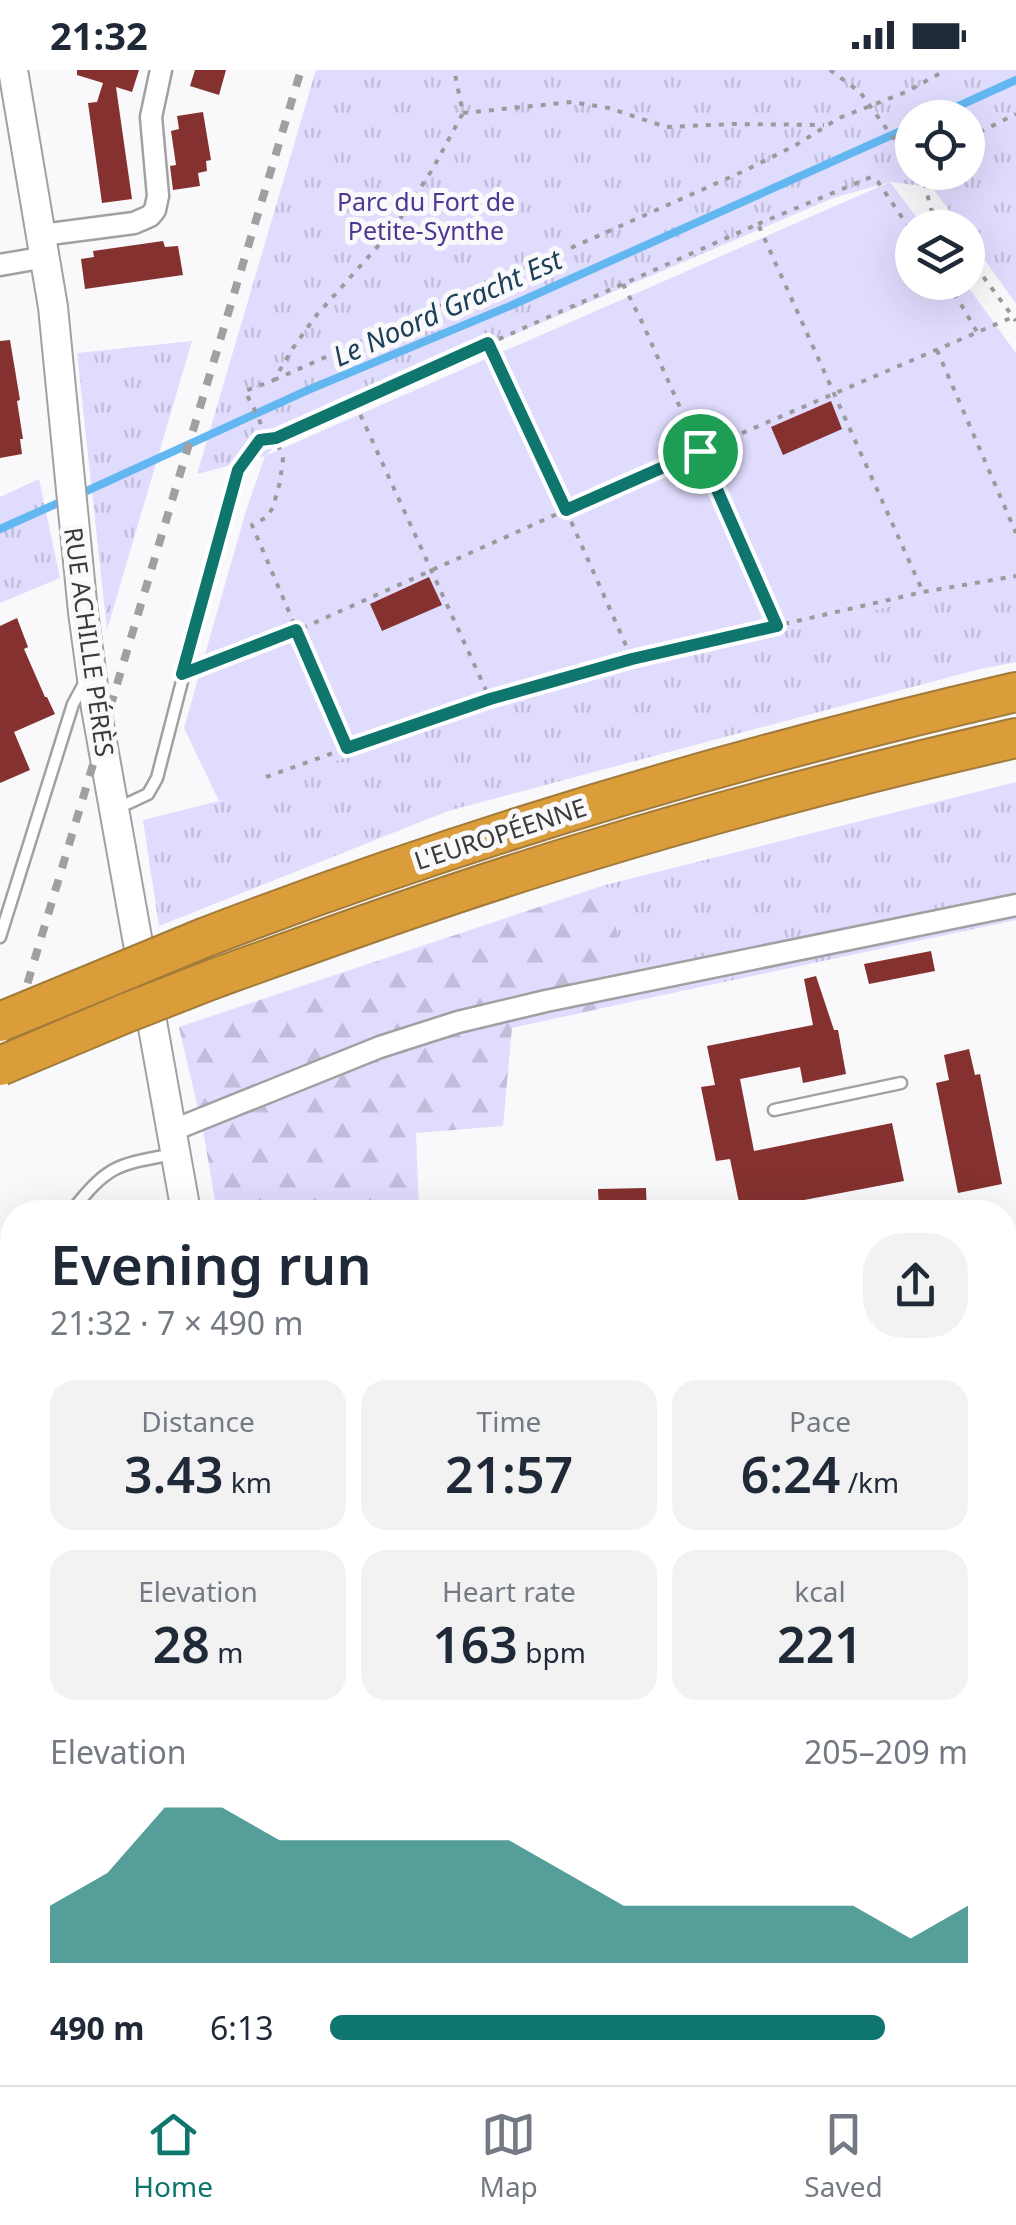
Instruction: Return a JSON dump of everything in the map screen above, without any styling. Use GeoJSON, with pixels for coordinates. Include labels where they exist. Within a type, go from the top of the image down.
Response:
{"type":"FeatureCollection","features":[{"type":"Feature","properties":{"kind":"highway","name":"L'EUROPÉENNE"},"geometry":{"type":"LineString","coordinates":[[0,1022],[206,937],[432,854],[591,803],[837,735],[1016,692]]}},
{"type":"Feature","properties":{"kind":"highway","name":"L'EUROPÉENNE"},"geometry":{"type":"LineString","coordinates":[[0,1066],[213,979],[586,852],[761,801],[1016,738]]}},
{"type":"Feature","properties":{"kind":"street","name":"RUE ACHILLE PÉRÈS"},"geometry":{"type":"LineString","coordinates":[[12,70],[58,343],[92,674],[184,1200]]}},
{"type":"Feature","properties":{"kind":"street"},"geometry":{"type":"LineString","coordinates":[[0,265],[44,246],[134,223],[156,210],[150,117],[161,70]]}},
{"type":"Feature","properties":{"kind":"street"},"geometry":{"type":"LineString","coordinates":[[173,1142],[380,1046],[458,1022],[1016,904]]}},
{"type":"Feature","properties":{"kind":"lane"},"geometry":{"type":"LineString","coordinates":[[114,810],[141,799],[153,788],[230,496]]}},
{"type":"Feature","properties":{"kind":"lane"},"geometry":{"type":"LineString","coordinates":[[0,937],[73,704],[92,674]]}},
{"type":"Feature","properties":{"kind":"lane"},"geometry":{"type":"LineString","coordinates":[[774,1110],[901,1083]]}},
{"type":"Feature","properties":{"kind":"lane"},"geometry":{"type":"LineString","coordinates":[[81,1200],[110,1170],[173,1142]]}},
{"type":"Feature","properties":{"kind":"lane"},"geometry":{"type":"LineString","coordinates":[[660,2085],[670,2085]]}},
{"type":"Feature","properties":{"kind":"path"},"geometry":{"type":"LineString","coordinates":[[274,380],[315,316],[407,212],[463,113],[454,70]]}},
{"type":"Feature","properties":{"kind":"path"},"geometry":{"type":"LineString","coordinates":[[830,70],[860,92],[895,140]]}},
{"type":"Feature","properties":{"kind":"path"},"geometry":{"type":"LineString","coordinates":[[230,496],[238,470],[260,440],[262,430],[245,392],[744,170],[796,145],[850,112],[906,92],[946,70]]}},
{"type":"Feature","properties":{"kind":"path"},"geometry":{"type":"LineString","coordinates":[[463,113],[572,102],[609,108],[666,127],[828,125]]}},
{"type":"Feature","properties":{"kind":"path"},"geometry":{"type":"LineString","coordinates":[[985,130],[1016,114]]}},
{"type":"Feature","properties":{"kind":"path"},"geometry":{"type":"LineString","coordinates":[[260,440],[276,438],[871,177],[897,210]]}},
{"type":"Feature","properties":{"kind":"path"},"geometry":{"type":"LineString","coordinates":[[758,224],[923,592]]}},
{"type":"Feature","properties":{"kind":"path"},"geometry":{"type":"LineString","coordinates":[[182,674],[296,630],[700,451],[1014,319],[985,279]]}},
{"type":"Feature","properties":{"kind":"path"},"geometry":{"type":"LineString","coordinates":[[622,284],[777,626]]}},
{"type":"Feature","properties":{"kind":"path"},"geometry":{"type":"LineString","coordinates":[[959,300],[978,332]]}},
{"type":"Feature","properties":{"kind":"path"},"geometry":{"type":"LineString","coordinates":[[488,343],[632,659]]}},
{"type":"Feature","properties":{"kind":"path"},"geometry":{"type":"LineString","coordinates":[[937,350],[1016,533]]}},
{"type":"Feature","properties":{"kind":"path"},"geometry":{"type":"LineString","coordinates":[[355,403],[490,699]]}},
{"type":"Feature","properties":{"kind":"path"},"geometry":{"type":"LineString","coordinates":[[276,438],[283,459],[277,494],[267,517],[252,525],[347,748]]}},
{"type":"Feature","properties":{"kind":"path"},"geometry":{"type":"LineString","coordinates":[[266,777],[490,699],[632,659],[923,592],[1016,576]]}},
{"type":"Feature","properties":{"kind":"green space","name":"Parc du Fort de Petite-Synthe"},"geometry":{"type":"Polygon","coordinates":[[[316,70],[1016,70],[1016,304],[985,260],[985,210],[949,210],[934,190],[985,190],[985,100],[895,100],[895,183],[833,198],[489,345],[284,438],[265,456],[197,474],[316,70]]]}},
{"type":"Feature","properties":{"kind":"green space"},"geometry":{"type":"Polygon","coordinates":[[[890,182],[911,210],[895,210],[895,300],[977,300],[1016,353],[1016,582],[926,598],[632,666],[500,704],[219,801],[184,728],[265,456],[890,182]]]}},
{"type":"Feature","properties":{"kind":"green space"},"geometry":{"type":"Polygon","coordinates":[[[192,341],[107,630],[77,353],[192,341]]]}},
{"type":"Feature","properties":{"kind":"green space"},"geometry":{"type":"Polygon","coordinates":[[[39,479],[60,578],[0,603],[0,497],[39,479]]]}},
{"type":"Feature","properties":{"kind":"green space"},"geometry":{"type":"Polygon","coordinates":[[[1016,582],[1016,662],[448,811],[159,926],[143,820],[219,801],[500,704],[632,666],[926,598],[1016,582]]]}},
{"type":"Feature","properties":{"kind":"green space"},"geometry":{"type":"Polygon","coordinates":[[[1016,782],[1016,920],[635,1001],[605,885],[1016,782]]]}},
{"type":"Feature","properties":{"kind":"green space"},"geometry":{"type":"Polygon","coordinates":[[[605,885],[635,1001],[512,1028],[503,1126],[416,1133],[419,1200],[215,1200],[179,1027],[605,885]]]}},
{"type":"Feature","properties":{"kind":"building"},"geometry":{"type":"Polygon","coordinates":[[[77,70],[139,70],[132,92],[116,87],[132,199],[102,203],[88,103],[97,102],[103,83],[77,75],[77,70]]]}},
{"type":"Feature","properties":{"kind":"building"},"geometry":{"type":"Polygon","coordinates":[[[195,70],[226,70],[219,95],[190,86],[195,70]]]}},
{"type":"Feature","properties":{"kind":"building"},"geometry":{"type":"Polygon","coordinates":[[[203,112],[211,160],[206,161],[207,171],[198,173],[200,186],[173,190],[170,166],[176,165],[171,131],[179,129],[177,116],[203,112]]]}},
{"type":"Feature","properties":{"kind":"building"},"geometry":{"type":"Polygon","coordinates":[[[163,241],[165,247],[178,246],[183,275],[85,289],[81,259],[94,257],[93,251],[163,241]]]}},
{"type":"Feature","properties":{"kind":"building"},"geometry":{"type":"Polygon","coordinates":[[[10,340],[20,400],[17,401],[22,454],[0,458],[0,341],[10,340]]]}},
{"type":"Feature","properties":{"kind":"building"},"geometry":{"type":"Polygon","coordinates":[[[831,401],[842,429],[783,455],[771,427],[831,401]]]}},
{"type":"Feature","properties":{"kind":"building"},"geometry":{"type":"Polygon","coordinates":[[[429,577],[442,605],[382,631],[370,604],[429,577]]]}},
{"type":"Feature","properties":{"kind":"building"},"geometry":{"type":"Polygon","coordinates":[[[17,618],[28,647],[24,649],[55,714],[14,732],[30,770],[0,783],[0,626],[17,618]]]}},
{"type":"Feature","properties":{"kind":"building"},"geometry":{"type":"Polygon","coordinates":[[[931,951],[935,971],[869,984],[864,964],[931,951]]]}},
{"type":"Feature","properties":{"kind":"building"},"geometry":{"type":"Polygon","coordinates":[[[816,976],[834,1030],[838,1030],[846,1074],[803,1083],[800,1067],[740,1079],[754,1151],[892,1123],[904,1181],[804,1200],[739,1200],[730,1159],[716,1161],[701,1087],[715,1085],[707,1046],[813,1025],[804,979],[816,976]]]}},
{"type":"Feature","properties":{"kind":"building"},"geometry":{"type":"Polygon","coordinates":[[[969,1049],[975,1075],[980,1074],[1002,1184],[958,1193],[936,1083],[949,1080],[944,1055],[969,1049]]]}},
{"type":"Feature","properties":{"kind":"building"},"geometry":{"type":"Polygon","coordinates":[[[646,1188],[646,1200],[598,1200],[598,1189],[646,1188]]]}},
{"type":"Feature","properties":{"kind":"waterway","name":"Le Noord Gracht Est"},"geometry":{"type":"LineString","coordinates":[[972,100],[1016,80]]}},
{"type":"Feature","properties":{"kind":"waterway","name":"Le Noord Gracht Est"},"geometry":{"type":"LineString","coordinates":[[80,494],[895,134]]}},
{"type":"Feature","properties":{"kind":"waterway","name":"Le Noord Gracht Est"},"geometry":{"type":"LineString","coordinates":[[0,529],[67,499]]}},
{"type":"Feature","properties":{"kind":"railway"},"geometry":{"type":"LineString","coordinates":[[0,1075],[301,70]]}},
{"type":"Feature","properties":{"kind":"route"},"geometry":{"type":"LineString","coordinates":[[488,343],[566,510],[700,451],[777,626],[632,659],[490,699],[347,748],[296,630],[182,674],[238,470],[260,440],[276,438],[488,343]]}}]}
